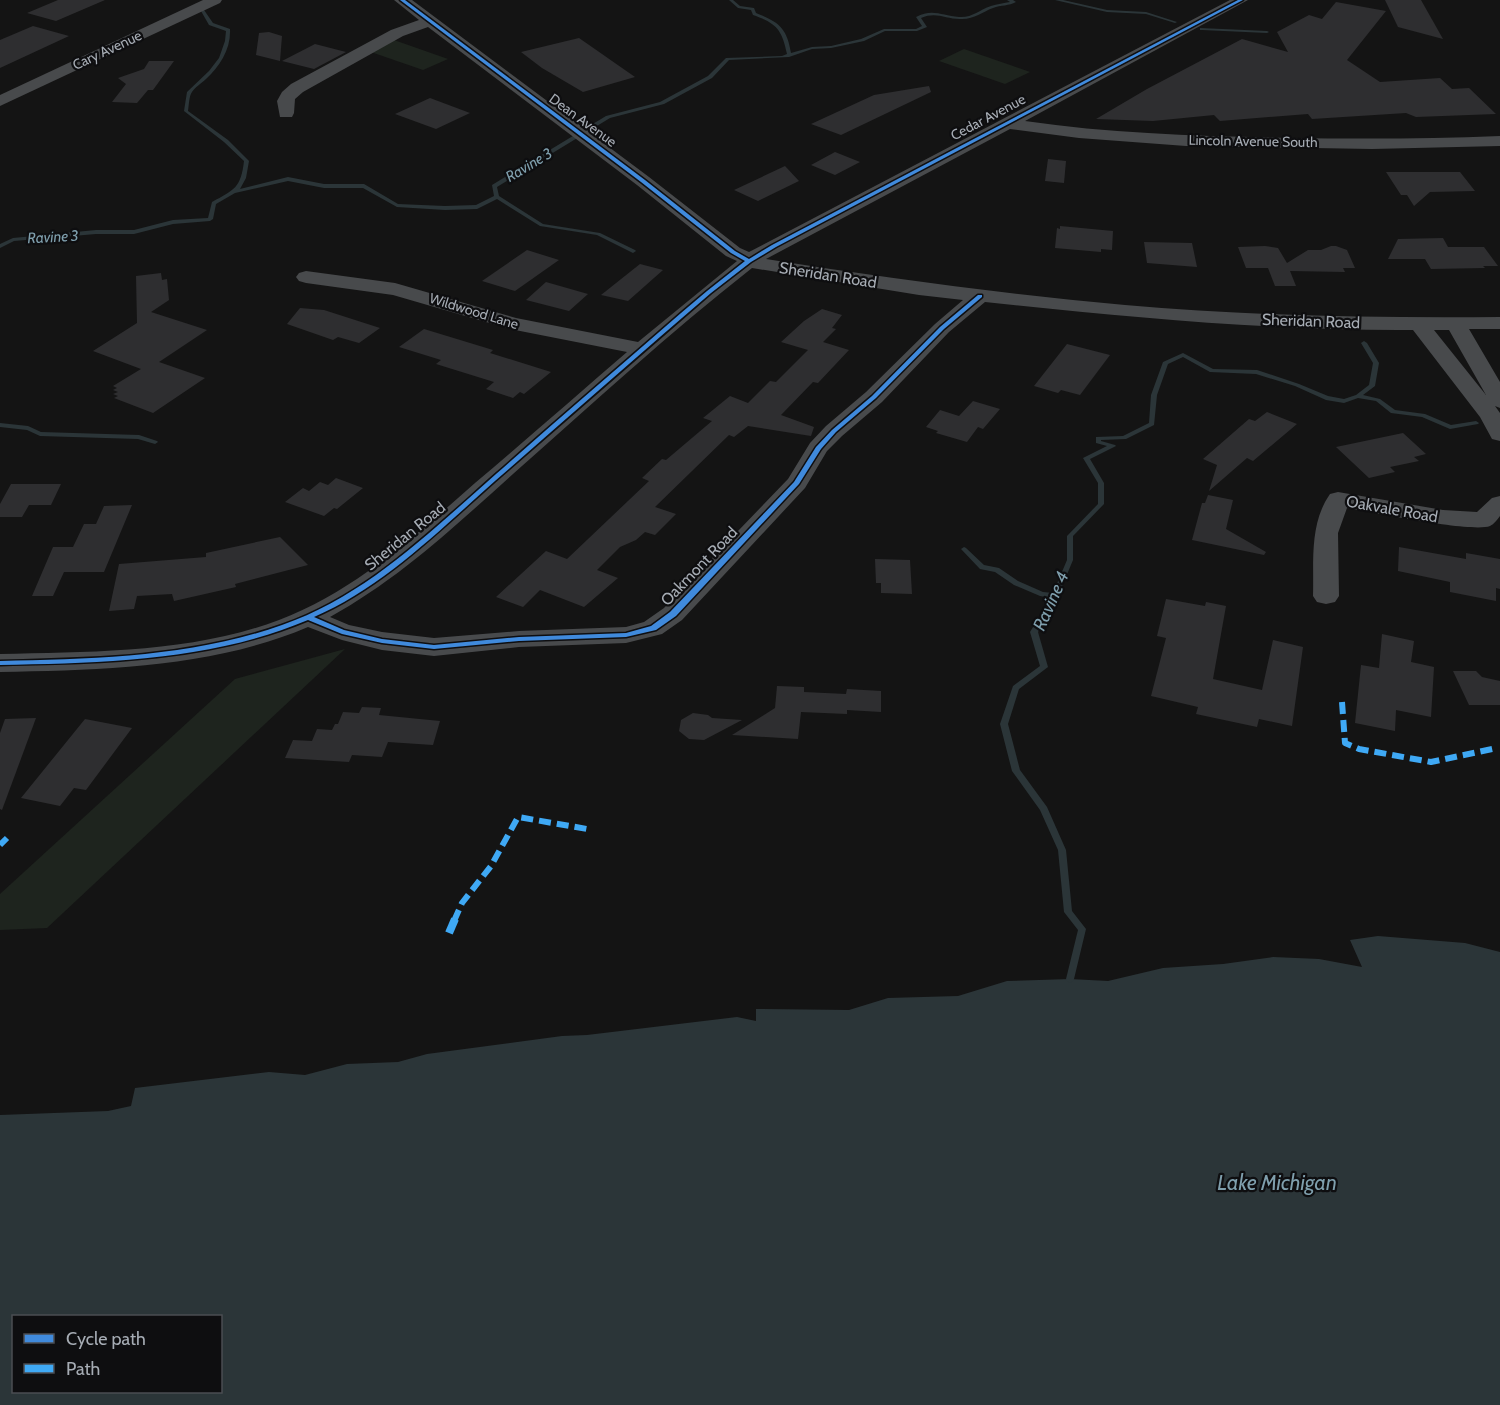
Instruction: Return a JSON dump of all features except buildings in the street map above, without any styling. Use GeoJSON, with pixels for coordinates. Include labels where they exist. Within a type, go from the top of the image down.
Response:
{"type":"FeatureCollection","features":[{"type":"Feature","properties":{"kind":"street","name":"Cary Avenue"},"geometry":{"type":"LineString","coordinates":[[0,101],[215,0]]}},
{"type":"Feature","properties":{"kind":"street","name":"Dean Avenue"},"geometry":{"type":"LineString","coordinates":[[402,0],[536,103],[643,181],[733,252],[749,261]]}},
{"type":"Feature","properties":{"kind":"street","name":"Cedar Avenue"},"geometry":{"type":"LineString","coordinates":[[749,261],[1241,0]]}},
{"type":"Feature","properties":{"kind":"street"},"geometry":{"type":"LineString","coordinates":[[286,113],[284,104],[286,96],[297,88],[397,33],[430,21]]}},
{"type":"Feature","properties":{"kind":"street","name":"Lincoln Avenue South"},"geometry":{"type":"LineString","coordinates":[[1007,123],[1102,135],[1247,142],[1375,144],[1500,141]]}},
{"type":"Feature","properties":{"kind":"street","name":"Sheridan Road"},"geometry":{"type":"LineString","coordinates":[[0,663],[83,662],[164,656],[232,643],[308,617],[335,604],[398,564],[709,292],[749,261],[778,268],[919,289],[1125,310],[1248,319],[1500,323]]}},
{"type":"Feature","properties":{"kind":"street","name":"Wildwood Lane"},"geometry":{"type":"LineString","coordinates":[[306,277],[395,289],[510,323],[642,350]]}},
{"type":"Feature","properties":{"kind":"street"},"geometry":{"type":"LineString","coordinates":[[919,289],[929,302],[942,328]]}},
{"type":"Feature","properties":{"kind":"street","name":"Oakmont Road"},"geometry":{"type":"LineString","coordinates":[[308,617],[342,632],[382,641],[434,647],[519,639],[626,635],[653,628],[673,614],[797,483],[818,448],[834,431],[874,397],[942,328],[981,296]]}},
{"type":"Feature","properties":{"kind":"street"},"geometry":{"type":"LineString","coordinates":[[1418,323],[1490,415],[1500,434]]}},
{"type":"Feature","properties":{"kind":"street"},"geometry":{"type":"LineString","coordinates":[[1455,323],[1465,345],[1500,401]]}},
{"type":"Feature","properties":{"kind":"street","name":"Oakvale Road"},"geometry":{"type":"LineString","coordinates":[[1326,596],[1326,533],[1338,499],[1443,518],[1483,520],[1500,503]]}},
{"type":"Feature","properties":{"kind":"shaded area"},"geometry":{"type":"Polygon","coordinates":[[[394,40],[448,59],[423,70],[368,51],[394,40]]]}},
{"type":"Feature","properties":{"kind":"shaded area"},"geometry":{"type":"Polygon","coordinates":[[[964,49],[1030,72],[1005,84],[939,61],[964,49]]]}},
{"type":"Feature","properties":{"kind":"shaded area"},"geometry":{"type":"Polygon","coordinates":[[[345,649],[47,928],[0,930],[0,894],[235,679],[345,649]]]}},
{"type":"Feature","properties":{"kind":"water","name":"Lake Michigan"},"geometry":{"type":"Polygon","coordinates":[[[1378,936],[1465,943],[1500,952],[1500,1405],[0,1405],[0,1115],[108,1111],[131,1106],[135,1088],[269,1072],[305,1075],[347,1064],[398,1062],[427,1054],[562,1036],[737,1017],[756,1021],[756,1009],[849,1010],[888,998],[958,996],[1007,981],[1070,979],[1108,981],[1163,968],[1223,964],[1273,957],[1319,959],[1362,967],[1350,940],[1378,936]]]}},
{"type":"Feature","properties":{"kind":"waterway","name":"Ravine 3"},"geometry":{"type":"LineString","coordinates":[[731,0],[739,7],[753,9],[754,14],[776,24],[786,39],[789,55]]}},
{"type":"Feature","properties":{"kind":"waterway","name":"Ravine 3"},"geometry":{"type":"LineString","coordinates":[[789,55],[812,48],[831,47],[862,40],[884,30],[917,30],[925,27],[918,17],[925,14],[937,13],[969,18],[991,7],[1014,2],[1009,0]]}},
{"type":"Feature","properties":{"kind":"waterway"},"geometry":{"type":"LineString","coordinates":[[1057,0],[1107,11],[1146,13],[1175,22]]}},
{"type":"Feature","properties":{"kind":"waterway","name":"Ravine 3"},"geometry":{"type":"LineString","coordinates":[[0,246],[13,240],[96,232],[134,232],[173,222],[210,219],[214,203],[238,188],[244,178],[247,161],[226,141],[186,111],[189,92],[216,66],[227,41],[228,30],[211,24],[203,11]]}},
{"type":"Feature","properties":{"kind":"waterway"},"geometry":{"type":"LineString","coordinates":[[1202,29],[1267,32]]}},
{"type":"Feature","properties":{"kind":"waterway","name":"Ravine 3"},"geometry":{"type":"LineString","coordinates":[[497,197],[494,186],[608,117],[662,103],[710,77],[728,59],[789,55]]}},
{"type":"Feature","properties":{"kind":"waterway","name":"Ravine 3"},"geometry":{"type":"LineString","coordinates":[[234,192],[288,179],[324,186],[364,186],[397,205],[477,207],[497,197]]}},
{"type":"Feature","properties":{"kind":"waterway"},"geometry":{"type":"LineString","coordinates":[[497,197],[542,225],[598,234],[633,251]]}},
{"type":"Feature","properties":{"kind":"waterway","name":"Ravine 4"},"geometry":{"type":"LineString","coordinates":[[1358,396],[1372,386],[1376,363],[1364,343]]}},
{"type":"Feature","properties":{"kind":"waterway","name":"Ravine 4"},"geometry":{"type":"LineString","coordinates":[[1055,596],[1070,560],[1070,536],[1101,504],[1101,483],[1086,458],[1113,446],[1098,442],[1098,438],[1124,438],[1152,424],[1154,395],[1165,363],[1183,355],[1212,371],[1257,372],[1297,385],[1326,398],[1344,401],[1358,396]]}},
{"type":"Feature","properties":{"kind":"waterway"},"geometry":{"type":"LineString","coordinates":[[1358,396],[1378,400],[1393,412],[1423,415],[1450,427],[1476,423]]}},
{"type":"Feature","properties":{"kind":"waterway"},"geometry":{"type":"LineString","coordinates":[[0,425],[28,428],[40,434],[139,437],[155,442]]}},
{"type":"Feature","properties":{"kind":"waterway"},"geometry":{"type":"LineString","coordinates":[[964,549],[982,567],[997,570],[1016,583],[1042,594],[1055,596]]}},
{"type":"Feature","properties":{"kind":"waterway","name":"Ravine 4"},"geometry":{"type":"LineString","coordinates":[[1055,596],[1034,632],[1044,667],[1016,688],[1004,724],[1016,771],[1044,809],[1062,850],[1068,912],[1082,929],[1070,979]]}},
{"type":"Feature","properties":{"kind":"marked path"},"geometry":{"type":"LineString","coordinates":[[1342,702],[1345,743],[1359,749],[1431,762],[1497,748]]}},
{"type":"Feature","properties":{"kind":"marked path"},"geometry":{"type":"LineString","coordinates":[[449,933],[462,903],[491,866],[518,817],[587,829]]}},
{"type":"Feature","properties":{"kind":"marked path"},"geometry":{"type":"LineString","coordinates":[[0,845],[7,838]]}},
{"type":"Feature","properties":{"kind":"cycle path"},"geometry":{"type":"LineString","coordinates":[[402,0],[643,181],[733,252],[749,261]]}},
{"type":"Feature","properties":{"kind":"cycle path"},"geometry":{"type":"LineString","coordinates":[[0,663],[109,659],[181,652],[252,637],[318,613],[374,580],[400,560],[709,292],[749,261],[1241,0]]}},
{"type":"Feature","properties":{"kind":"cycle path"},"geometry":{"type":"LineString","coordinates":[[308,617],[342,632],[382,641],[434,647],[519,639],[626,635],[653,628],[673,614],[797,483],[818,448],[834,431],[874,397],[942,328],[980,296]]}}]}
